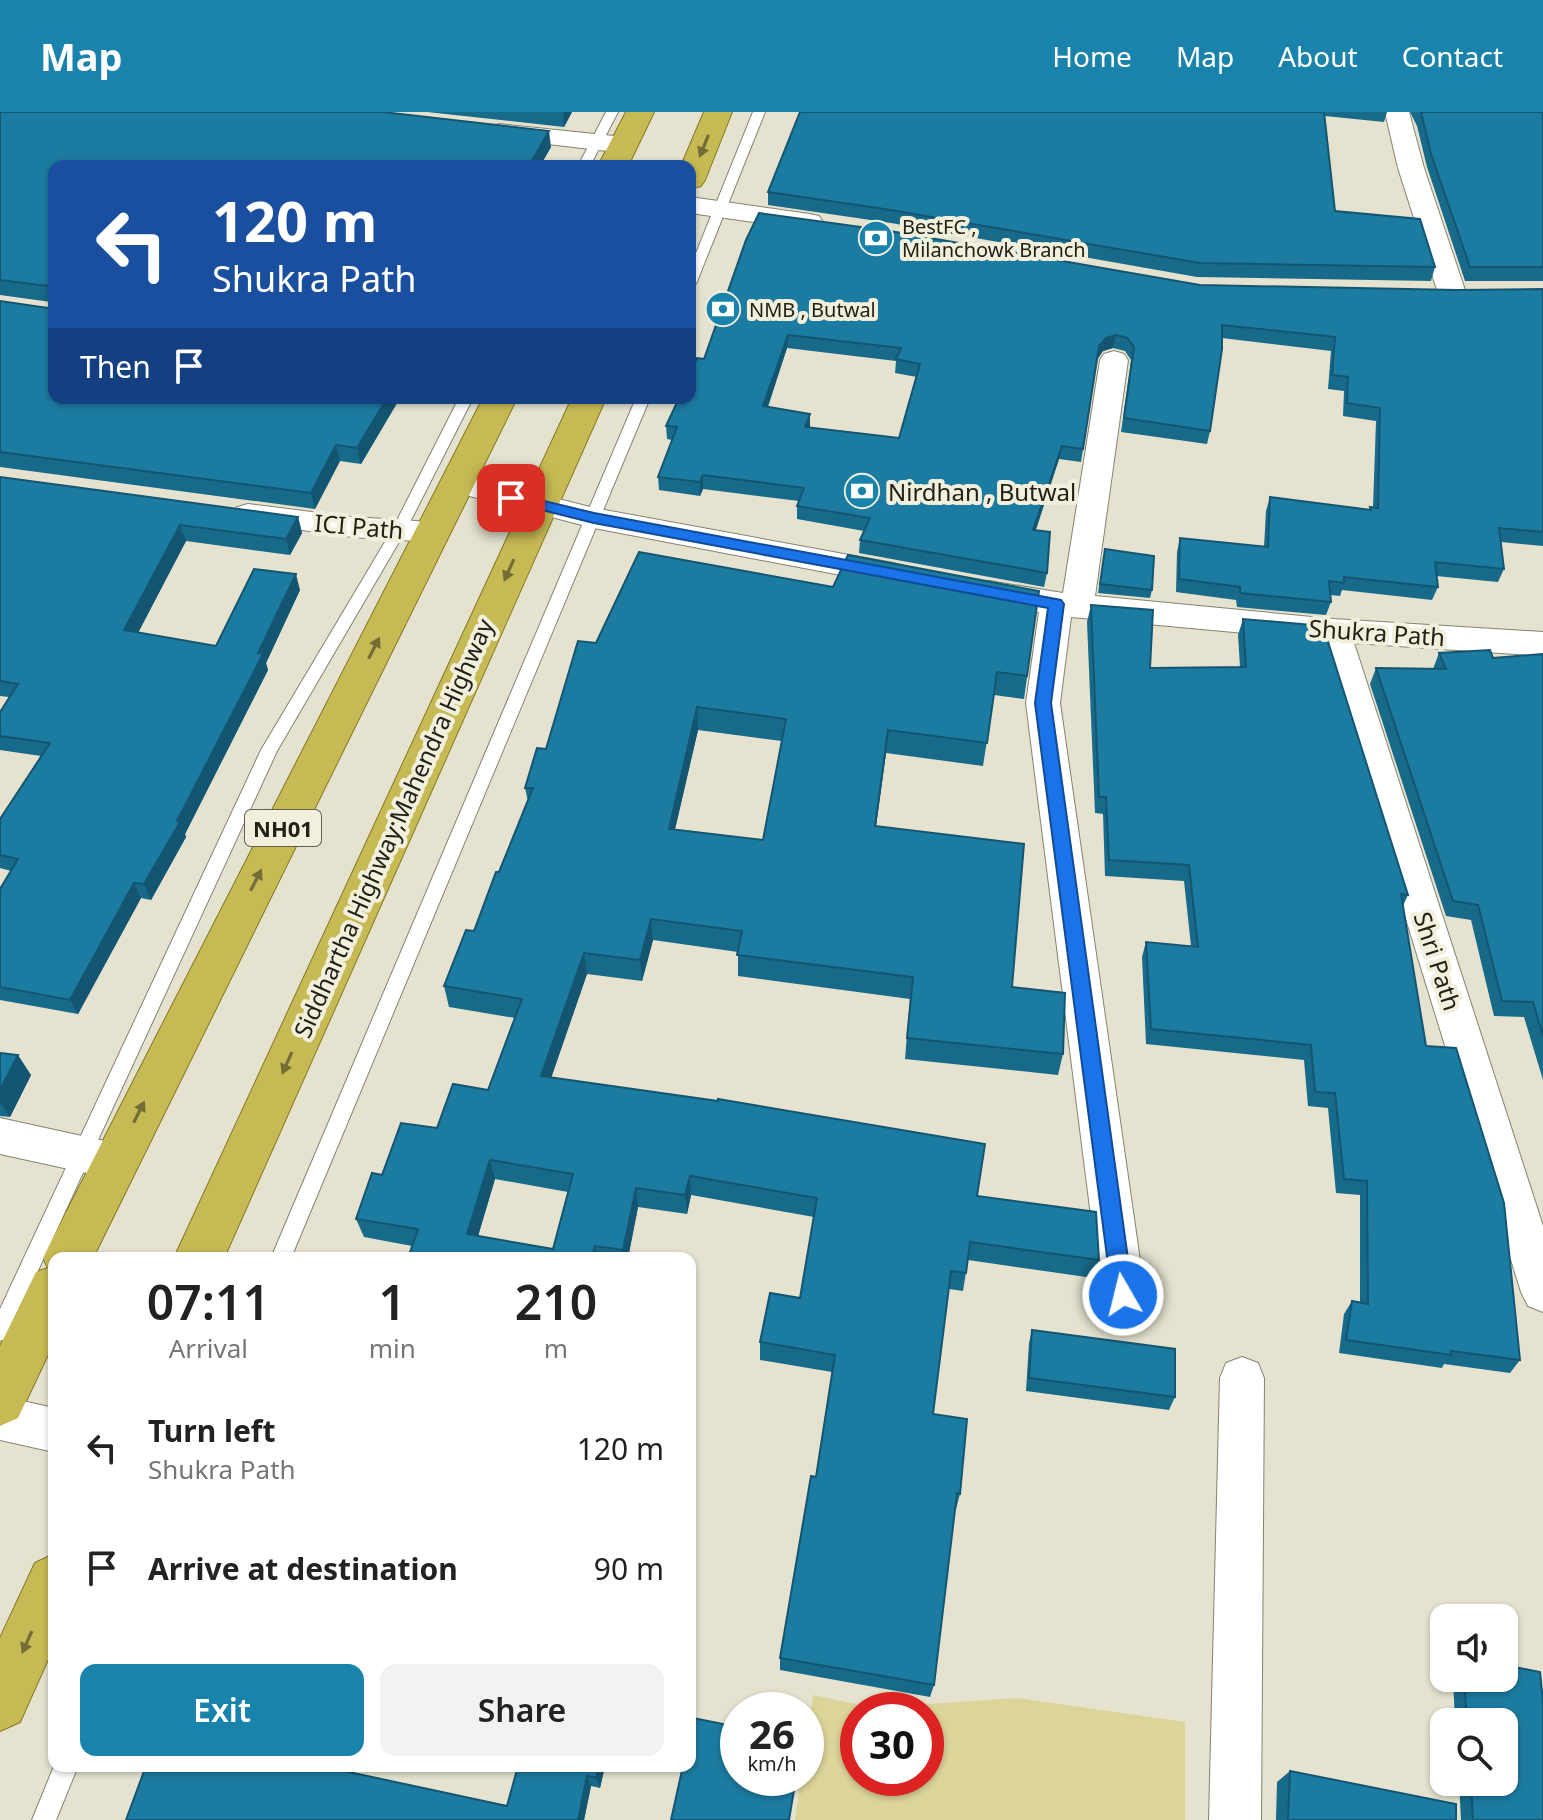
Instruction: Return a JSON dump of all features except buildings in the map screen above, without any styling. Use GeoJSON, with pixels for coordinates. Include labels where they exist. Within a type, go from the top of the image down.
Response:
{"type":"FeatureCollection","features":[{"type":"Feature","properties":{"kind":"highway"},"geometry":{"type":"LineString","coordinates":[[611,151],[640,112]]}},
{"type":"Feature","properties":{"kind":"highway"},"geometry":{"type":"LineString","coordinates":[[696,165],[718,112]]}},
{"type":"Feature","properties":{"kind":"highway","name":"NH01"},"geometry":{"type":"LineString","coordinates":[[70,1252],[98,1158],[416,531],[457,483],[497,404]]}},
{"type":"Feature","properties":{"kind":"highway","name":"Siddhartha Highway;Mahendra Highway"},"geometry":{"type":"LineString","coordinates":[[202,1252],[586,404]]}},
{"type":"Feature","properties":{"kind":"highway"},"geometry":{"type":"LineString","coordinates":[[0,1401],[48,1301]]}},
{"type":"Feature","properties":{"kind":"highway"},"geometry":{"type":"LineString","coordinates":[[0,1702],[48,1595]]}},
{"type":"Feature","properties":{"kind":"street"},"geometry":{"type":"LineString","coordinates":[[1397,112],[1411,168],[1452,293]]}},
{"type":"Feature","properties":{"kind":"street"},"geometry":{"type":"LineString","coordinates":[[474,130],[611,151]]}},
{"type":"Feature","properties":{"kind":"street"},"geometry":{"type":"LineString","coordinates":[[696,206],[828,225]]}},
{"type":"Feature","properties":{"kind":"street"},"geometry":{"type":"LineString","coordinates":[[1421,293],[1482,293]]}},
{"type":"Feature","properties":{"kind":"street"},"geometry":{"type":"LineString","coordinates":[[1114,360],[1066,605],[1043,703],[1123,1295]]}},
{"type":"Feature","properties":{"kind":"street"},"geometry":{"type":"LineString","coordinates":[[457,483],[594,518],[919,579]]}},
{"type":"Feature","properties":{"kind":"street","name":"ICI Path"},"geometry":{"type":"LineString","coordinates":[[214,510],[416,531]]}},
{"type":"Feature","properties":{"kind":"street","name":"Shukra Path"},"geometry":{"type":"LineString","coordinates":[[965,588],[1066,605],[1333,630],[1543,644]]}},
{"type":"Feature","properties":{"kind":"street","name":"Shri Path"},"geometry":{"type":"LineString","coordinates":[[1333,630],[1543,1292]]}},
{"type":"Feature","properties":{"kind":"street"},"geometry":{"type":"LineString","coordinates":[[0,1136],[98,1158]]}},
{"type":"Feature","properties":{"kind":"street"},"geometry":{"type":"LineString","coordinates":[[1235,1820],[1242,1378]]}},
{"type":"Feature","properties":{"kind":"street"},"geometry":{"type":"LineString","coordinates":[[0,1418],[48,1429]]}},
{"type":"Feature","properties":{"kind":"lane"},"geometry":{"type":"LineString","coordinates":[[611,151],[612,112]]}},
{"type":"Feature","properties":{"kind":"lane"},"geometry":{"type":"LineString","coordinates":[[696,269],[759,112]]}},
{"type":"Feature","properties":{"kind":"lane"},"geometry":{"type":"LineString","coordinates":[[416,531],[464,404]]}},
{"type":"Feature","properties":{"kind":"lane"},"geometry":{"type":"LineString","coordinates":[[284,1252],[641,404]]}},
{"type":"Feature","properties":{"kind":"lane"},"geometry":{"type":"LineString","coordinates":[[0,1331],[98,1158]]}},
{"type":"Feature","properties":{"kind":"lane"},"geometry":{"type":"LineString","coordinates":[[44,1820],[64,1772]]}},
{"type":"Feature","properties":{"kind":"shaded area"},"geometry":{"type":"Polygon","coordinates":[[[824,1697],[840,1701],[840,1796],[944,1796],[944,1703],[1017,1698],[1185,1722],[1185,1820],[795,1820],[798,1796],[824,1796],[824,1697]]]}},
{"type":"Feature","properties":{"kind":"place","name":"BestFC , Milanchowk Branch"},"geometry":{"type":"Point","coordinates":[876,238]}},
{"type":"Feature","properties":{"kind":"place","name":"NMB , Butwal"},"geometry":{"type":"Point","coordinates":[723,309]}},
{"type":"Feature","properties":{"kind":"place","name":"Nirdhan , Butwal"},"geometry":{"type":"Point","coordinates":[862,491]}},
{"type":"Feature","properties":{"kind":"route"},"geometry":{"type":"LineString","coordinates":[[511,498],[594,518],[1056,604],[1043,703],[1123,1295]]}}]}
